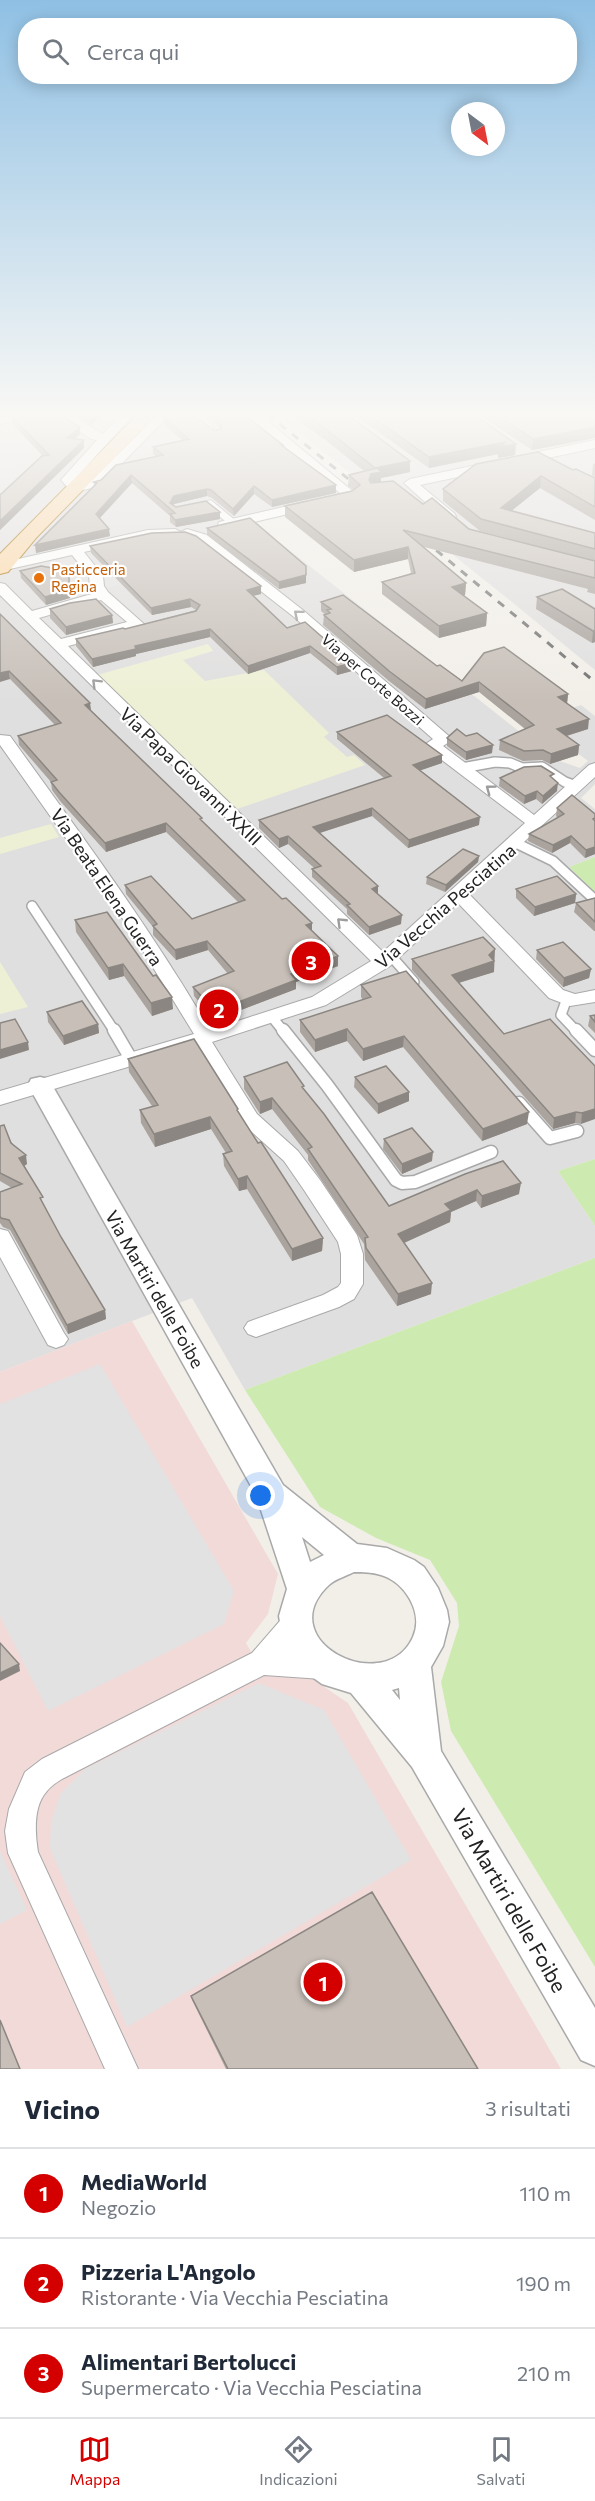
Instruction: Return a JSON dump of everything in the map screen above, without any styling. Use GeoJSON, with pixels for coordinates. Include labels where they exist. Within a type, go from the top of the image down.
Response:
{"type":"FeatureCollection","features":[{"type":"Feature","properties":{"kind":"main road"},"geometry":{"type":"LineString","coordinates":[[0,567],[54,511]]}},
{"type":"Feature","properties":{"kind":"street","name":"Via per Corte Bozzi"},"geometry":{"type":"LineString","coordinates":[[0,567],[148,534],[187,533],[285,511]]}},
{"type":"Feature","properties":{"kind":"street"},"geometry":{"type":"LineString","coordinates":[[441,511],[460,525]]}},
{"type":"Feature","properties":{"kind":"street","name":"Via per Corte Bozzi"},"geometry":{"type":"LineString","coordinates":[[187,533],[202,537],[299,614],[444,740],[432,745],[536,824]]}},
{"type":"Feature","properties":{"kind":"street"},"geometry":{"type":"LineString","coordinates":[[57,644],[142,624],[103,595],[97,586],[96,576],[75,550]]}},
{"type":"Feature","properties":{"kind":"street","name":"Via Papa Giovanni XXIII"},"geometry":{"type":"LineString","coordinates":[[0,587],[387,959]]}},
{"type":"Feature","properties":{"kind":"street"},"geometry":{"type":"LineString","coordinates":[[29,616],[103,595]]}},
{"type":"Feature","properties":{"kind":"street","name":"Via Beata Elena Guerra"},"geometry":{"type":"LineString","coordinates":[[2,735],[99,872],[186,1002],[202,1038],[250,1119],[291,1156],[349,1241],[352,1254],[352,1284],[346,1293],[331,1301],[256,1328]]}},
{"type":"Feature","properties":{"kind":"street","name":"Via Vecchia Pesciatina"},"geometry":{"type":"LineString","coordinates":[[0,1098],[319,1001],[387,959],[516,843],[595,768]]}},
{"type":"Feature","properties":{"kind":"street"},"geometry":{"type":"LineString","coordinates":[[459,894],[556,994],[566,1000],[577,1001],[595,996]]}},
{"type":"Feature","properties":{"kind":"street","name":"Via Martiri delle Foibe"},"geometry":{"type":"LineString","coordinates":[[40,1085],[271,1493],[303,1588]]}},
{"type":"Feature","properties":{"kind":"street"},"geometry":{"type":"LineString","coordinates":[[0,1237],[56,1339]]}},
{"type":"Feature","properties":{"kind":"street","name":"Via Martiri delle Foibe"},"geometry":{"type":"LineString","coordinates":[[271,1493],[351,1558]]}},
{"type":"Feature","properties":{"kind":"street"},"geometry":{"type":"LineString","coordinates":[[351,1558],[373,1558],[393,1564],[411,1575],[424,1591],[431,1609],[432,1628],[426,1646],[413,1662],[398,1672],[381,1678],[362,1680],[341,1676],[322,1666],[309,1654],[300,1640],[295,1624],[296,1605],[303,1588],[316,1574],[332,1564],[351,1558]]}},
{"type":"Feature","properties":{"kind":"street"},"geometry":{"type":"LineString","coordinates":[[122,2069],[23,1853],[20,1831],[24,1809],[35,1782],[52,1769],[262,1662],[295,1624]]}},
{"type":"Feature","properties":{"kind":"street"},"geometry":{"type":"LineString","coordinates":[[262,1662],[322,1666]]}},
{"type":"Feature","properties":{"kind":"street","name":"Via Martiri delle Foibe"},"geometry":{"type":"LineString","coordinates":[[413,1662],[424,1755]]}},
{"type":"Feature","properties":{"kind":"street","name":"Via Martiri delle Foibe"},"geometry":{"type":"LineString","coordinates":[[362,1680],[424,1755],[595,2046]]}},
{"type":"Feature","properties":{"kind":"lane"},"geometry":{"type":"LineString","coordinates":[[219,511],[233,522]]}},
{"type":"Feature","properties":{"kind":"lane"},"geometry":{"type":"LineString","coordinates":[[462,768],[495,762],[510,763],[522,768],[542,767],[576,786]]}},
{"type":"Feature","properties":{"kind":"lane"},"geometry":{"type":"LineString","coordinates":[[516,843],[553,861],[595,900]]}},
{"type":"Feature","properties":{"kind":"lane"},"geometry":{"type":"LineString","coordinates":[[32,906],[101,1008],[131,1059]]}},
{"type":"Feature","properties":{"kind":"lane"},"geometry":{"type":"LineString","coordinates":[[387,959],[422,991]]}},
{"type":"Feature","properties":{"kind":"lane"},"geometry":{"type":"LineString","coordinates":[[566,1000],[561,1015],[595,1050]]}},
{"type":"Feature","properties":{"kind":"lane"},"geometry":{"type":"LineString","coordinates":[[272,1017],[327,1085],[396,1180],[402,1183],[415,1182],[490,1152]]}},
{"type":"Feature","properties":{"kind":"lane"},"geometry":{"type":"LineString","coordinates":[[513,1096],[550,1138],[577,1131]]}},
{"type":"Feature","properties":{"kind":"shaded area"},"geometry":{"type":"Polygon","coordinates":[[[0,511],[307,511],[255,523],[554,759],[580,768],[588,761],[535,721],[581,705],[595,716],[595,784],[581,798],[595,809],[595,857],[569,867],[595,892],[595,1159],[558,1171],[595,1226],[595,1258],[245,1390],[192,1298],[0,1372],[0,511]]]}},
{"type":"Feature","properties":{"kind":"shaded area"},"geometry":{"type":"Polygon","coordinates":[[[397,511],[595,511],[595,670],[397,511]]]}},
{"type":"Feature","properties":{"kind":"shaded area"},"geometry":{"type":"Polygon","coordinates":[[[78,562],[94,578],[148,566],[158,575],[107,588],[110,592],[42,609],[38,604],[85,593],[64,570],[78,562]]]}},
{"type":"Feature","properties":{"kind":"shaded area"},"geometry":{"type":"Polygon","coordinates":[[[132,1321],[278,1574],[268,1614],[246,1643],[263,1672],[304,1673],[348,1703],[561,2069],[0,2069],[0,1372],[132,1321]]]}},
{"type":"Feature","properties":{"kind":"shaded area"},"geometry":{"type":"Polygon","coordinates":[[[100,1364],[234,1591],[224,1624],[48,1711],[0,1616],[0,1404],[100,1364]]]}},
{"type":"Feature","properties":{"kind":"shaded area"},"geometry":{"type":"Polygon","coordinates":[[[259,1683],[324,1710],[411,1860],[127,2027],[50,1848],[51,1822],[61,1793],[85,1769],[259,1683]]]}},
{"type":"Feature","properties":{"kind":"shaded area"},"geometry":{"type":"Polygon","coordinates":[[[0,1851],[27,1910],[0,1924],[0,1851]]]}},
{"type":"Feature","properties":{"kind":"green space"},"geometry":{"type":"Polygon","coordinates":[[[208,644],[213,651],[183,660],[205,681],[264,670],[329,733],[324,737],[347,757],[354,755],[365,765],[234,810],[97,675],[208,644]]]}},
{"type":"Feature","properties":{"kind":"green space"},"geometry":{"type":"Polygon","coordinates":[[[51,824],[59,837],[0,854],[0,838],[51,824]]]}},
{"type":"Feature","properties":{"kind":"green space"},"geometry":{"type":"Polygon","coordinates":[[[595,857],[595,892],[569,867],[595,857]]]}},
{"type":"Feature","properties":{"kind":"green space"},"geometry":{"type":"Polygon","coordinates":[[[0,962],[28,1007],[0,1014],[0,962]]]}},
{"type":"Feature","properties":{"kind":"green space"},"geometry":{"type":"Polygon","coordinates":[[[595,1159],[595,1226],[558,1171],[595,1159]]]}},
{"type":"Feature","properties":{"kind":"green space"},"geometry":{"type":"Polygon","coordinates":[[[595,1258],[595,1967],[451,1731],[441,1682],[459,1626],[457,1603],[430,1560],[376,1538],[320,1507],[245,1390],[595,1258]]]}},
{"type":"Feature","properties":{"kind":"building"},"geometry":{"type":"Polygon","coordinates":[[[0,511],[11,511],[0,521],[0,511]]]}},
{"type":"Feature","properties":{"kind":"building"},"geometry":{"type":"Polygon","coordinates":[[[69,511],[99,511],[96,514],[109,529],[35,545],[69,511]]]}},
{"type":"Feature","properties":{"kind":"building"},"geometry":{"type":"Polygon","coordinates":[[[172,511],[220,512],[175,520],[170,514],[175,513],[172,511]]]}},
{"type":"Feature","properties":{"kind":"building"},"geometry":{"type":"Polygon","coordinates":[[[291,511],[447,511],[469,529],[595,561],[595,578],[403,530],[466,583],[452,587],[487,613],[439,626],[382,582],[415,573],[408,547],[354,560],[291,511]]]}},
{"type":"Feature","properties":{"kind":"building"},"geometry":{"type":"Polygon","coordinates":[[[470,511],[511,511],[595,533],[595,549],[481,519],[470,511]]]}},
{"type":"Feature","properties":{"kind":"building"},"geometry":{"type":"Polygon","coordinates":[[[250,518],[306,566],[306,575],[279,582],[207,528],[250,518]]]}},
{"type":"Feature","properties":{"kind":"building"},"geometry":{"type":"Polygon","coordinates":[[[185,532],[196,536],[261,586],[247,590],[287,628],[305,622],[352,663],[337,667],[310,646],[248,666],[210,629],[135,646],[136,649],[92,659],[76,639],[196,611],[200,605],[190,599],[151,608],[90,546],[152,533],[185,532]]]}},
{"type":"Feature","properties":{"kind":"building"},"geometry":{"type":"Polygon","coordinates":[[[41,566],[69,571],[69,590],[45,597],[20,571],[41,566]]]}},
{"type":"Feature","properties":{"kind":"building"},"geometry":{"type":"Polygon","coordinates":[[[562,589],[595,609],[595,631],[537,597],[562,589]]]}},
{"type":"Feature","properties":{"kind":"building"},"geometry":{"type":"Polygon","coordinates":[[[343,595],[437,666],[440,665],[462,681],[484,653],[504,647],[568,694],[558,697],[589,719],[557,729],[579,745],[551,754],[543,750],[524,751],[500,740],[534,725],[479,682],[426,699],[389,671],[324,615],[330,613],[327,610],[331,609],[321,602],[343,595]]]}},
{"type":"Feature","properties":{"kind":"building"},"geometry":{"type":"Polygon","coordinates":[[[96,599],[112,615],[66,627],[50,609],[70,603],[96,599]]]}},
{"type":"Feature","properties":{"kind":"building"},"geometry":{"type":"Polygon","coordinates":[[[0,614],[90,703],[85,705],[202,818],[200,819],[282,899],[286,898],[312,923],[306,925],[338,956],[291,974],[296,980],[215,1011],[193,987],[234,971],[207,941],[175,950],[153,926],[157,924],[125,885],[151,876],[192,919],[245,900],[166,823],[105,843],[59,792],[51,782],[57,780],[18,736],[61,723],[9,671],[0,673],[0,614]]]}},
{"type":"Feature","properties":{"kind":"building"},"geometry":{"type":"Polygon","coordinates":[[[387,715],[442,755],[413,765],[480,817],[409,840],[372,808],[313,827],[378,886],[372,889],[402,915],[369,927],[347,905],[350,904],[312,869],[321,866],[288,836],[279,839],[259,820],[391,776],[337,732],[387,715]]]}},
{"type":"Feature","properties":{"kind":"building"},"geometry":{"type":"Polygon","coordinates":[[[457,729],[466,736],[477,733],[493,745],[466,752],[447,738],[457,729]]]}},
{"type":"Feature","properties":{"kind":"building"},"geometry":{"type":"Polygon","coordinates":[[[541,766],[554,774],[550,776],[558,783],[543,796],[537,791],[525,796],[500,778],[524,767],[541,766]]]}},
{"type":"Feature","properties":{"kind":"building"},"geometry":{"type":"Polygon","coordinates":[[[572,795],[595,814],[593,819],[595,821],[595,847],[586,850],[571,836],[553,845],[529,834],[564,814],[557,808],[572,795]]]}},
{"type":"Feature","properties":{"kind":"building"},"geometry":{"type":"Polygon","coordinates":[[[463,849],[479,856],[446,885],[427,877],[463,849]]]}},
{"type":"Feature","properties":{"kind":"building"},"geometry":{"type":"Polygon","coordinates":[[[557,876],[576,894],[535,907],[516,889],[557,876]]]}},
{"type":"Feature","properties":{"kind":"building"},"geometry":{"type":"Polygon","coordinates":[[[595,898],[595,922],[576,903],[595,898]]]}},
{"type":"Feature","properties":{"kind":"building"},"geometry":{"type":"Polygon","coordinates":[[[107,912],[153,976],[156,975],[172,997],[151,1003],[123,964],[108,968],[75,920],[107,912]]]}},
{"type":"Feature","properties":{"kind":"building"},"geometry":{"type":"Polygon","coordinates":[[[483,937],[495,949],[489,955],[494,961],[452,975],[504,1034],[550,1019],[595,1066],[595,1109],[554,1118],[412,959],[483,937]]]}},
{"type":"Feature","properties":{"kind":"building"},"geometry":{"type":"Polygon","coordinates":[[[563,942],[591,969],[564,978],[537,950],[563,942]]]}},
{"type":"Feature","properties":{"kind":"building"},"geometry":{"type":"Polygon","coordinates":[[[406,971],[529,1112],[483,1129],[404,1036],[363,1049],[347,1029],[315,1040],[300,1020],[371,997],[361,985],[406,971]]]}},
{"type":"Feature","properties":{"kind":"building"},"geometry":{"type":"Polygon","coordinates":[[[82,1001],[98,1024],[63,1036],[47,1012],[82,1001]]]}},
{"type":"Feature","properties":{"kind":"building"},"geometry":{"type":"Polygon","coordinates":[[[15,1019],[28,1042],[0,1050],[0,1023],[15,1019]]]}},
{"type":"Feature","properties":{"kind":"building"},"geometry":{"type":"Polygon","coordinates":[[[194,1039],[258,1143],[261,1142],[323,1238],[292,1249],[247,1176],[238,1179],[223,1154],[232,1151],[210,1117],[154,1134],[140,1110],[158,1105],[128,1059],[194,1039]]]}},
{"type":"Feature","properties":{"kind":"building"},"geometry":{"type":"Polygon","coordinates":[[[287,1062],[304,1086],[302,1087],[324,1114],[389,1206],[465,1174],[503,1161],[521,1183],[482,1196],[477,1190],[445,1204],[451,1210],[398,1234],[432,1283],[398,1294],[366,1248],[365,1238],[368,1237],[308,1149],[312,1147],[272,1098],[260,1102],[244,1077],[287,1062]]]}},
{"type":"Feature","properties":{"kind":"building"},"geometry":{"type":"Polygon","coordinates":[[[386,1066],[409,1092],[378,1104],[355,1077],[386,1066]]]}},
{"type":"Feature","properties":{"kind":"building"},"geometry":{"type":"Polygon","coordinates":[[[4,1125],[11,1143],[26,1155],[19,1158],[43,1197],[40,1198],[61,1237],[105,1310],[67,1325],[9,1220],[1,1218],[0,1192],[22,1184],[0,1173],[0,1126],[4,1125]]]}},
{"type":"Feature","properties":{"kind":"building"},"geometry":{"type":"Polygon","coordinates":[[[412,1128],[433,1152],[402,1164],[384,1139],[412,1128]]]}},
{"type":"Feature","properties":{"kind":"building"},"geometry":{"type":"Polygon","coordinates":[[[0,1643],[19,1664],[0,1673],[0,1643]]]}},
{"type":"Feature","properties":{"kind":"building"},"geometry":{"type":"Polygon","coordinates":[[[372,1892],[478,2069],[228,2069],[191,1996],[372,1892]]]}},
{"type":"Feature","properties":{"kind":"building"},"geometry":{"type":"Polygon","coordinates":[[[0,2020],[20,2069],[0,2069],[0,2020]]]}},
{"type":"Feature","properties":{"kind":"railway"},"geometry":{"type":"LineString","coordinates":[[424,540],[595,682]]}},
{"type":"Feature","properties":{"kind":"place","name":"Pasticceria Regina"},"geometry":{"type":"Point","coordinates":[39,578]}},
{"type":"Feature","properties":{"kind":"place","name":"Alimentari Bertolucci"},"geometry":{"type":"Point","coordinates":[311,961]}},
{"type":"Feature","properties":{"kind":"place","name":"Pizzeria L'Angolo"},"geometry":{"type":"Point","coordinates":[219,1009]}},
{"type":"Feature","properties":{"kind":"place","name":"MediaWorld"},"geometry":{"type":"Point","coordinates":[323,1982]}}]}
